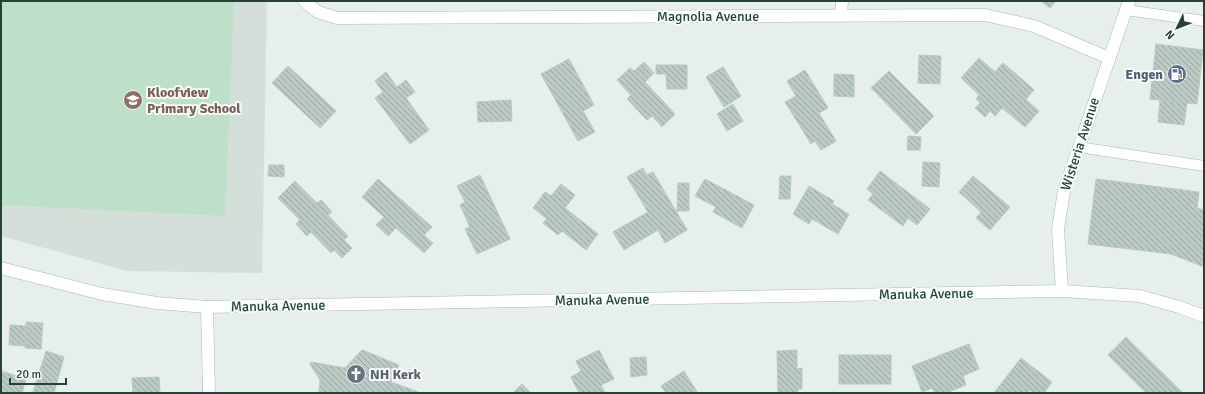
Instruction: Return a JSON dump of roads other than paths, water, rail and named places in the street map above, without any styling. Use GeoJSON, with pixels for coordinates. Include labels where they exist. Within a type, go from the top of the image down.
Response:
{"type":"FeatureCollection","features":[{"type":"Feature","properties":{"kind":"street","name":"Magnolia Avenue"},"geometry":{"type":"LineString","coordinates":[[304,1],[318,12],[337,18],[985,15],[1034,26],[1109,58]]}},
{"type":"Feature","properties":{"kind":"street"},"geometry":{"type":"LineString","coordinates":[[842,1],[842,15]]}},
{"type":"Feature","properties":{"kind":"street","name":"Wisteria Avenue"},"geometry":{"type":"LineString","coordinates":[[1062,291],[1058,229],[1064,191],[1128,6]]}},
{"type":"Feature","properties":{"kind":"street","name":"Manuka Avenue"},"geometry":{"type":"LineString","coordinates":[[1,268],[102,294],[158,303],[207,307],[1062,291],[1140,296],[1204,316]]}},
{"type":"Feature","properties":{"kind":"street"},"geometry":{"type":"LineString","coordinates":[[207,307],[209,393]]}},
{"type":"Feature","properties":{"kind":"lane"},"geometry":{"type":"LineString","coordinates":[[1128,6],[1204,21]]}},
{"type":"Feature","properties":{"kind":"lane"},"geometry":{"type":"LineString","coordinates":[[1078,147],[1204,166]]}},
{"type":"Feature","properties":{"kind":"place","name":"Engen"},"geometry":{"type":"Point","coordinates":[1177,74]}},
{"type":"Feature","properties":{"kind":"place","name":"Kloofview Primary School"},"geometry":{"type":"Point","coordinates":[133,100]}},
{"type":"Feature","properties":{"kind":"place","name":"NH Kerk"},"geometry":{"type":"Point","coordinates":[356,374]}}]}
